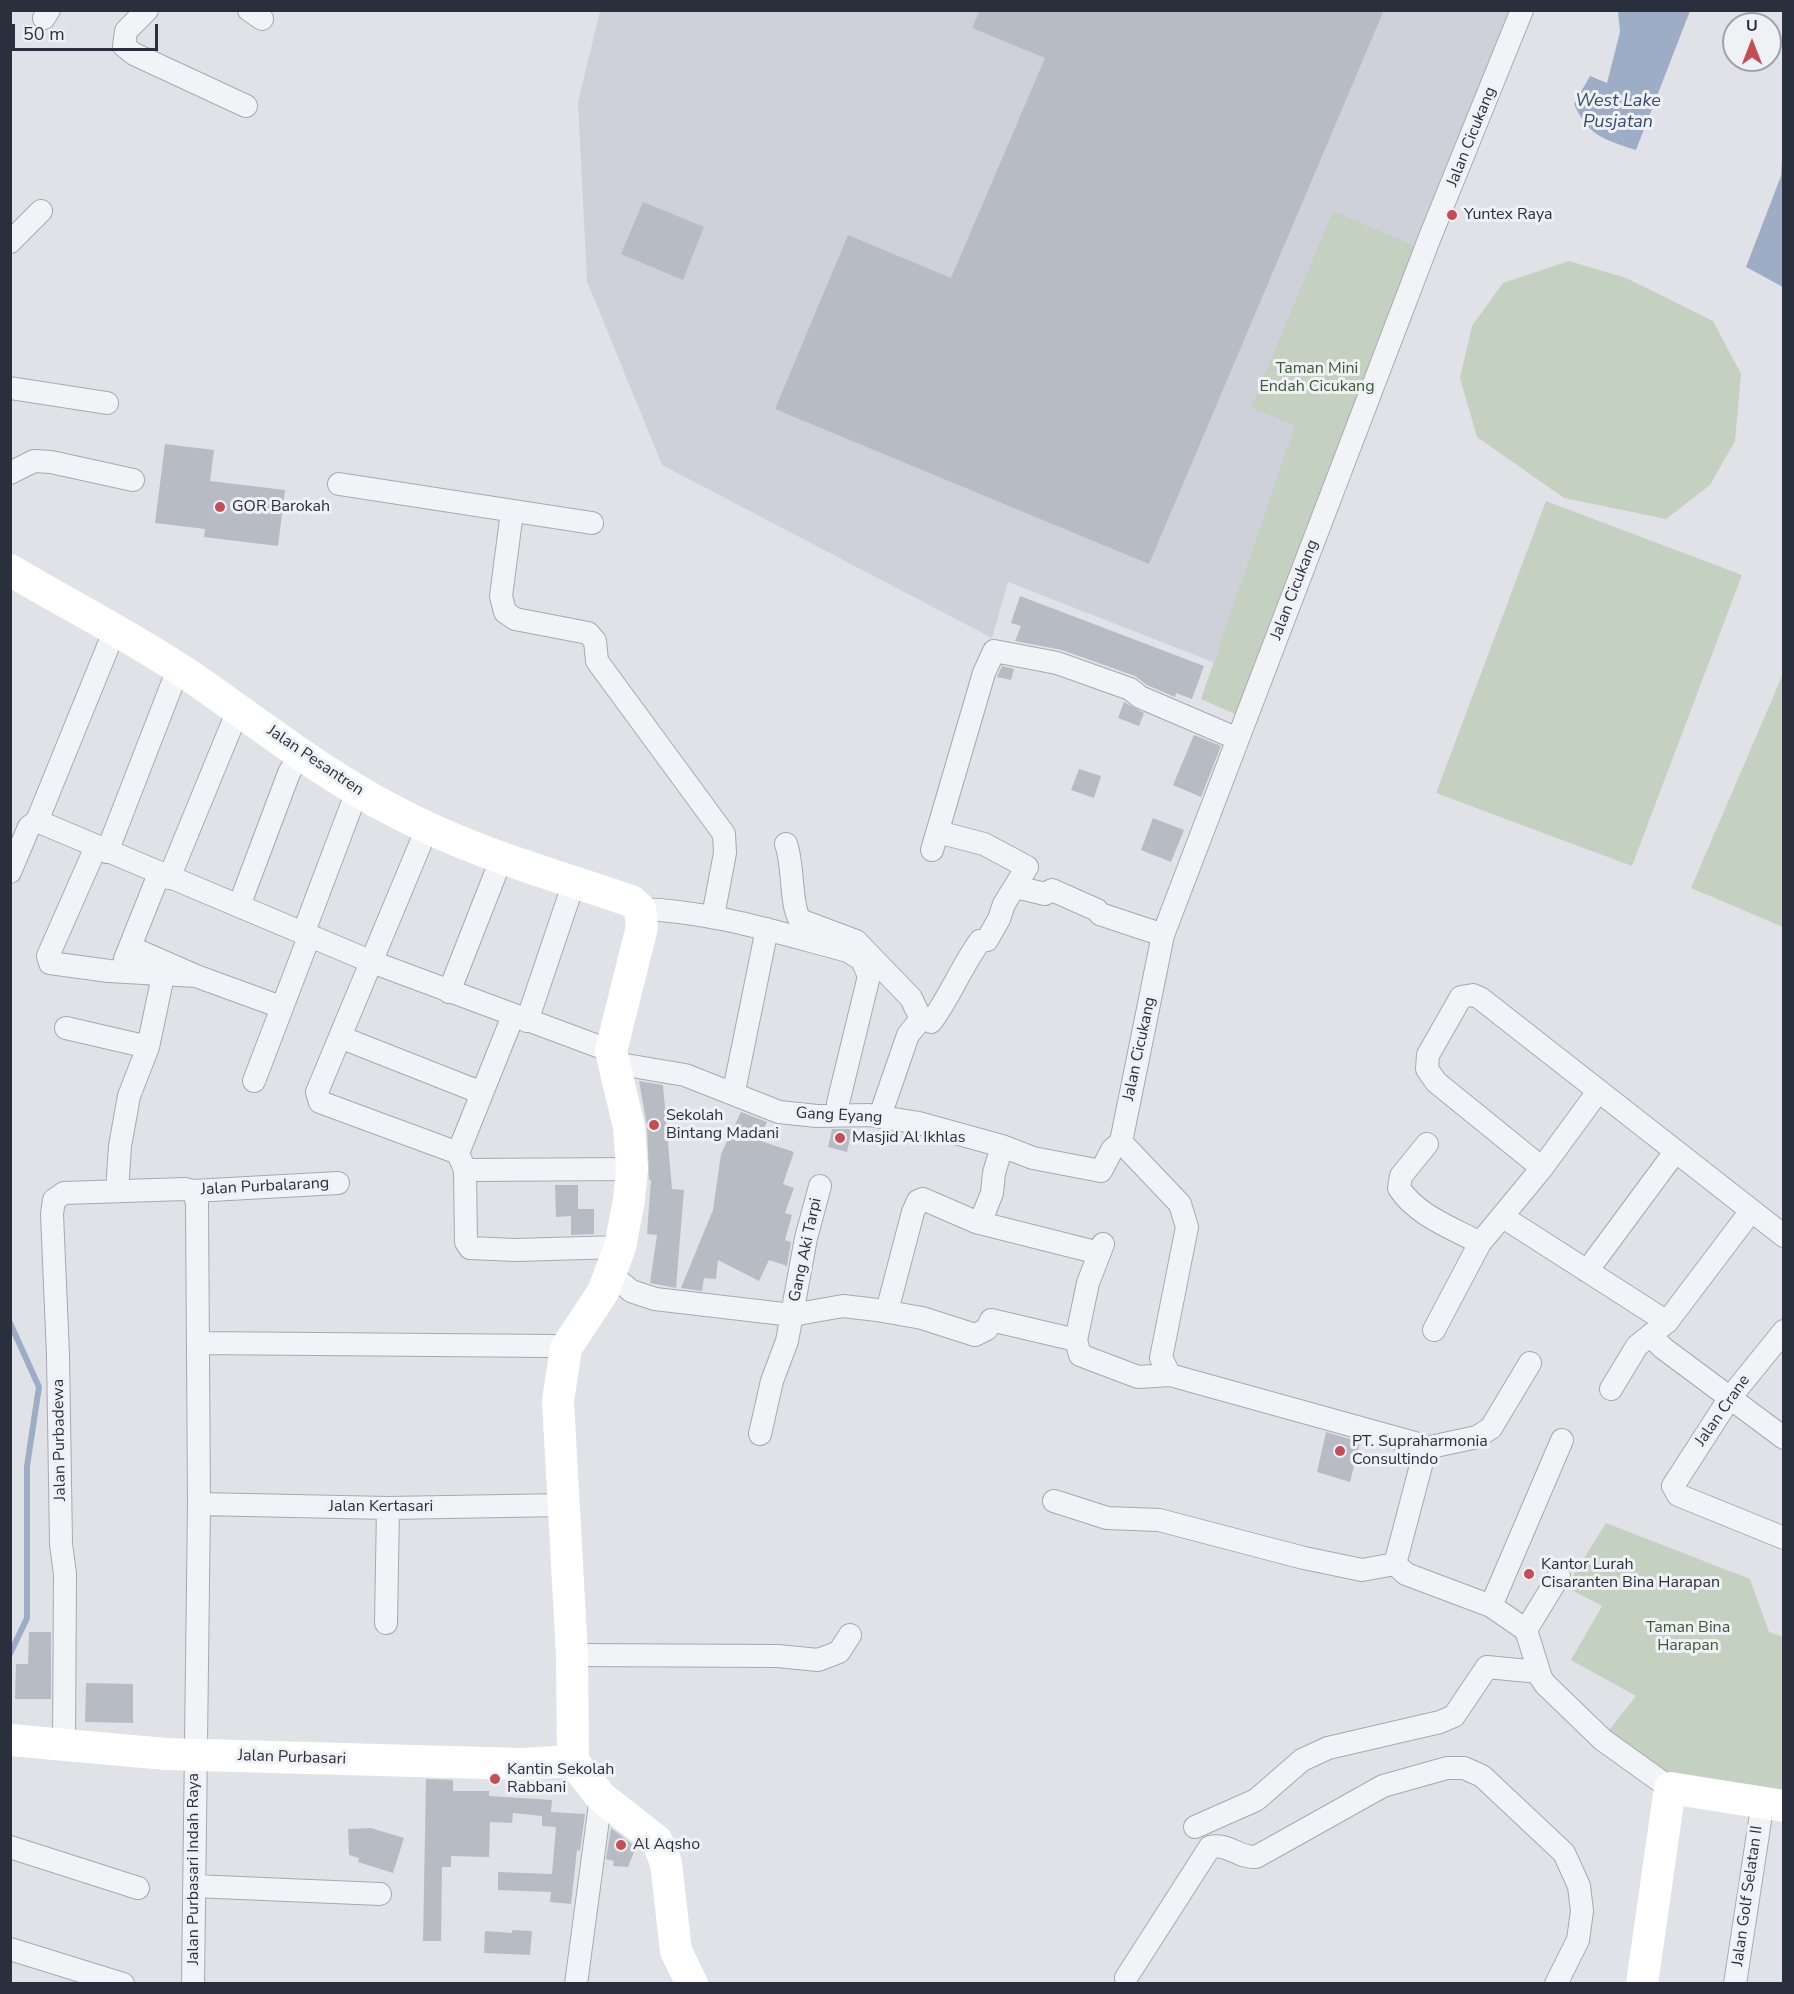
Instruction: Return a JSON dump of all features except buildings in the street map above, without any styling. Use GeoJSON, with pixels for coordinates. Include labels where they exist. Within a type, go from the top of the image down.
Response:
{"type":"FeatureCollection","features":[{"type":"Feature","properties":{"kind":"street"},"geometry":{"type":"LineString","coordinates":[[147,10],[126,31],[124,46],[134,54],[246,106]]}},
{"type":"Feature","properties":{"kind":"street","name":"Jalan Cicukang"},"geometry":{"type":"LineString","coordinates":[[1121,1142],[1163,935],[1430,237],[1522,10]]}},
{"type":"Feature","properties":{"kind":"street"},"geometry":{"type":"LineString","coordinates":[[10,242],[41,211]]}},
{"type":"Feature","properties":{"kind":"street"},"geometry":{"type":"LineString","coordinates":[[10,388],[107,403]]}},
{"type":"Feature","properties":{"kind":"street"},"geometry":{"type":"LineString","coordinates":[[10,473],[34,461],[51,462],[133,480]]}},
{"type":"Feature","properties":{"kind":"street"},"geometry":{"type":"LineString","coordinates":[[339,484],[592,523]]}},
{"type":"Feature","properties":{"kind":"street"},"geometry":{"type":"LineString","coordinates":[[512,512],[501,596],[505,612],[515,619],[588,633],[595,641],[597,662],[724,834],[725,853],[713,916]]}},
{"type":"Feature","properties":{"kind":"street","name":"Jalan Pesantren"},"geometry":{"type":"LineString","coordinates":[[10,570],[111,638],[178,669],[357,791],[427,828],[502,857],[631,901],[640,909]]}},
{"type":"Feature","properties":{"kind":"street"},"geometry":{"type":"LineString","coordinates":[[10,872],[28,827],[37,821],[111,638]]}},
{"type":"Feature","properties":{"kind":"street"},"geometry":{"type":"LineString","coordinates":[[786,844],[791,859],[795,912],[800,920],[856,941],[911,998],[921,1019],[931,1022],[963,964],[980,941],[987,940],[999,919],[1004,904],[1027,867],[984,844],[935,841],[984,673],[994,651],[1057,663],[1130,689],[1140,697],[1238,739]]}},
{"type":"Feature","properties":{"kind":"street"},"geometry":{"type":"LineString","coordinates":[[178,669],[101,849],[48,960],[60,965],[120,972],[196,976]]}},
{"type":"Feature","properties":{"kind":"street"},"geometry":{"type":"LineString","coordinates":[[120,972],[238,710]]}},
{"type":"Feature","properties":{"kind":"street"},"geometry":{"type":"LineString","coordinates":[[239,906],[289,773],[301,752]]}},
{"type":"Feature","properties":{"kind":"street"},"geometry":{"type":"LineString","coordinates":[[254,1081],[357,791]]}},
{"type":"Feature","properties":{"kind":"street","name":"Gang Eyang"},"geometry":{"type":"LineString","coordinates":[[37,821],[306,935],[520,1018],[613,1057],[685,1075],[779,1113],[816,1116],[880,1116],[919,1123],[1002,1146],[1033,1158],[1101,1171],[1112,1150],[1121,1142]]}},
{"type":"Feature","properties":{"kind":"street"},"geometry":{"type":"LineString","coordinates":[[427,828],[317,1092],[320,1102],[462,1162],[632,1169]]}},
{"type":"Feature","properties":{"kind":"street"},"geometry":{"type":"LineString","coordinates":[[449,992],[502,857]]}},
{"type":"Feature","properties":{"kind":"street"},"geometry":{"type":"LineString","coordinates":[[574,882],[520,1018],[482,1093],[462,1162],[466,1242],[470,1248],[615,1260]]}},
{"type":"Feature","properties":{"kind":"street"},"geometry":{"type":"LineString","coordinates":[[1016,887],[1045,894],[1052,890],[1097,910],[1100,914],[1163,935]]}},
{"type":"Feature","properties":{"kind":"street"},"geometry":{"type":"LineString","coordinates":[[692,1983],[676,1952],[666,1863],[657,1841],[601,1797],[573,1761],[572,1655],[558,1401],[566,1348],[603,1292],[615,1260],[632,1169],[629,1127],[613,1057],[642,927],[640,909],[681,910],[713,916],[848,951],[862,960],[868,976],[838,1102]]}},
{"type":"Feature","properties":{"kind":"street"},"geometry":{"type":"LineString","coordinates":[[735,1086],[767,929]]}},
{"type":"Feature","properties":{"kind":"street"},"geometry":{"type":"LineString","coordinates":[[130,947],[196,976],[281,1007]]}},
{"type":"Feature","properties":{"kind":"street"},"geometry":{"type":"LineString","coordinates":[[117,1191],[120,1146],[129,1096],[148,1047],[164,976]]}},
{"type":"Feature","properties":{"kind":"street"},"geometry":{"type":"LineString","coordinates":[[1542,1168],[1436,1082],[1427,1069],[1428,1055],[1461,997],[1480,998],[1597,1093],[1784,1236]]}},
{"type":"Feature","properties":{"kind":"street"},"geometry":{"type":"LineString","coordinates":[[880,1116],[908,1035],[921,1019]]}},
{"type":"Feature","properties":{"kind":"street"},"geometry":{"type":"LineString","coordinates":[[66,1028],[148,1047]]}},
{"type":"Feature","properties":{"kind":"street"},"geometry":{"type":"LineString","coordinates":[[340,1037],[482,1093]]}},
{"type":"Feature","properties":{"kind":"street"},"geometry":{"type":"LineString","coordinates":[[1434,1330],[1480,1243],[1542,1168],[1597,1093]]}},
{"type":"Feature","properties":{"kind":"street"},"geometry":{"type":"LineString","coordinates":[[1121,1142],[1180,1204],[1185,1216],[1187,1227],[1161,1358],[1170,1375]]}},
{"type":"Feature","properties":{"kind":"street"},"geometry":{"type":"LineString","coordinates":[[1428,1144],[1401,1176],[1399,1188],[1405,1198],[1419,1210],[1480,1243]]}},
{"type":"Feature","properties":{"kind":"street"},"geometry":{"type":"LineString","coordinates":[[980,1223],[992,1193],[993,1173],[1002,1146]]}},
{"type":"Feature","properties":{"kind":"street"},"geometry":{"type":"LineString","coordinates":[[1587,1271],[1674,1152]]}},
{"type":"Feature","properties":{"kind":"street","name":"Jalan Purbalarang"},"geometry":{"type":"LineString","coordinates":[[117,1191],[193,1191],[338,1183]]}},
{"type":"Feature","properties":{"kind":"street","name":"Gang Aki Tarpi"},"geometry":{"type":"LineString","coordinates":[[760,1434],[772,1381],[787,1341],[806,1238],[820,1186]]}},
{"type":"Feature","properties":{"kind":"street","name":"Jalan Purbadewa"},"geometry":{"type":"LineString","coordinates":[[64,1745],[65,1574],[61,1544],[58,1354],[52,1214],[54,1200],[64,1193],[117,1191]]}},
{"type":"Feature","properties":{"kind":"street","name":"Jalan Purbasari Indah Raya"},"geometry":{"type":"LineString","coordinates":[[193,1191],[197,1202],[199,1504],[193,1983]]}},
{"type":"Feature","properties":{"kind":"street"},"geometry":{"type":"LineString","coordinates":[[886,1311],[918,1201],[922,1199],[980,1223],[1101,1248],[1088,1283],[1076,1340],[1080,1354],[1138,1377],[1170,1375],[1415,1443],[1421,1449],[1423,1458],[1395,1564]]}},
{"type":"Feature","properties":{"kind":"street"},"geometry":{"type":"LineString","coordinates":[[1611,1389],[1637,1347],[1659,1329],[1751,1210]]}},
{"type":"Feature","properties":{"kind":"street"},"geometry":{"type":"LineString","coordinates":[[1503,1217],[1587,1271],[1659,1329],[1663,1348],[1784,1438]]}},
{"type":"Feature","properties":{"kind":"street"},"geometry":{"type":"LineString","coordinates":[[615,1260],[631,1291],[655,1299],[792,1315],[843,1306],[922,1318],[975,1335],[987,1329],[991,1320],[1076,1340]]}},
{"type":"Feature","properties":{"kind":"street","name":"Jalan Crane"},"geometry":{"type":"LineString","coordinates":[[1784,1331],[1729,1399],[1673,1486],[1678,1495],[1784,1538]]}},
{"type":"Feature","properties":{"kind":"street"},"geometry":{"type":"LineString","coordinates":[[198,1343],[554,1346],[566,1348]]}},
{"type":"Feature","properties":{"kind":"street"},"geometry":{"type":"LineString","coordinates":[[1421,1449],[1477,1437],[1491,1428],[1530,1363]]}},
{"type":"Feature","properties":{"kind":"street"},"geometry":{"type":"LineString","coordinates":[[1491,1606],[1562,1440]]}},
{"type":"Feature","properties":{"kind":"street"},"geometry":{"type":"LineString","coordinates":[[1054,1501],[1107,1518],[1159,1520],[1304,1558],[1362,1570],[1395,1564]]}},
{"type":"Feature","properties":{"kind":"street","name":"Jalan Kertasari"},"geometry":{"type":"LineString","coordinates":[[199,1504],[388,1508],[564,1505]]}},
{"type":"Feature","properties":{"kind":"street"},"geometry":{"type":"LineString","coordinates":[[386,1623],[388,1508]]}},
{"type":"Feature","properties":{"kind":"street"},"geometry":{"type":"LineString","coordinates":[[1395,1564],[1406,1574],[1491,1606],[1526,1630],[1545,1684],[1603,1740],[1670,1788],[1769,1805]]}},
{"type":"Feature","properties":{"kind":"street"},"geometry":{"type":"LineString","coordinates":[[1526,1630],[1559,1576]]}},
{"type":"Feature","properties":{"kind":"street"},"geometry":{"type":"LineString","coordinates":[[572,1655],[778,1656],[818,1660],[839,1652],[850,1635]]}},
{"type":"Feature","properties":{"kind":"street"},"geometry":{"type":"LineString","coordinates":[[1195,1827],[1256,1800],[1302,1760],[1328,1748],[1440,1722],[1454,1716],[1487,1667],[1539,1672]]}},
{"type":"Feature","properties":{"kind":"street","name":"Jalan Purbasari"},"geometry":{"type":"LineString","coordinates":[[10,1740],[195,1755],[521,1764],[573,1761]]}},
{"type":"Feature","properties":{"kind":"street"},"geometry":{"type":"LineString","coordinates":[[1126,1978],[1210,1847],[1222,1845],[1250,1857],[1256,1857],[1383,1786],[1447,1768],[1464,1768],[1482,1776],[1564,1853],[1579,1886],[1582,1911],[1578,1940],[1556,1983]]}},
{"type":"Feature","properties":{"kind":"street"},"geometry":{"type":"LineString","coordinates":[[1642,1983],[1670,1788]]}},
{"type":"Feature","properties":{"kind":"street"},"geometry":{"type":"LineString","coordinates":[[576,1983],[601,1797]]}},
{"type":"Feature","properties":{"kind":"street","name":"Jalan Golf Selatan II"},"geometry":{"type":"LineString","coordinates":[[1735,1983],[1769,1805]]}},
{"type":"Feature","properties":{"kind":"street"},"geometry":{"type":"LineString","coordinates":[[10,1847],[138,1888]]}},
{"type":"Feature","properties":{"kind":"street"},"geometry":{"type":"LineString","coordinates":[[194,1886],[380,1894]]}},
{"type":"Feature","properties":{"kind":"street"},"geometry":{"type":"LineString","coordinates":[[10,1949],[123,1983]]}},
{"type":"Feature","properties":{"kind":"shaded area"},"geometry":{"type":"Polygon","coordinates":[[[600,11],[1514,11],[1291,574],[1253,560],[1213,662],[1008,582],[992,638],[662,465],[587,281],[578,102],[600,11]]]}},
{"type":"Feature","properties":{"kind":"green space","name":"Taman Mini Endah Cicukang"},"geometry":{"type":"Polygon","coordinates":[[[1333,211],[1417,247],[1248,720],[1201,699],[1295,426],[1251,407],[1333,211]]]}},
{"type":"Feature","properties":{"kind":"green space"},"geometry":{"type":"Polygon","coordinates":[[[1569,261],[1626,278],[1713,321],[1741,374],[1735,441],[1710,485],[1666,519],[1564,498],[1477,437],[1460,378],[1472,326],[1503,283],[1569,261]]]}},
{"type":"Feature","properties":{"kind":"green space"},"geometry":{"type":"Polygon","coordinates":[[[1546,501],[1742,575],[1632,866],[1436,793],[1546,501]]]}},
{"type":"Feature","properties":{"kind":"green space"},"geometry":{"type":"Polygon","coordinates":[[[1783,674],[1783,927],[1691,888],[1783,674]]]}},
{"type":"Feature","properties":{"kind":"green space","name":"Taman Bina Harapan"},"geometry":{"type":"Polygon","coordinates":[[[1606,1523],[1750,1579],[1769,1632],[1783,1637],[1783,1804],[1662,1780],[1606,1734],[1636,1696],[1571,1660],[1602,1606],[1566,1587],[1606,1523]]]}},
{"type":"Feature","properties":{"kind":"water","name":"West Lake Pusjatan"},"geometry":{"type":"Polygon","coordinates":[[[1618,11],[1690,11],[1636,150],[1606,139],[1592,130],[1579,115],[1574,104],[1590,76],[1607,83],[1620,32],[1618,11]]]}},
{"type":"Feature","properties":{"kind":"water"},"geometry":{"type":"Polygon","coordinates":[[[1782,158],[1783,287],[1746,267],[1781,176],[1782,158]]]}},
{"type":"Feature","properties":{"kind":"waterway"},"geometry":{"type":"LineString","coordinates":[[10,1323],[39,1387],[27,1466],[27,1618],[10,1654]]}},
{"type":"Feature","properties":{"kind":"place","name":"Yuntex Raya"},"geometry":{"type":"Point","coordinates":[1452,215]}},
{"type":"Feature","properties":{"kind":"place","name":"GOR Barokah"},"geometry":{"type":"Point","coordinates":[220,507]}},
{"type":"Feature","properties":{"kind":"place","name":"Sekolah Bintang Madani"},"geometry":{"type":"Point","coordinates":[654,1125]}},
{"type":"Feature","properties":{"kind":"place","name":"Masjid Al Ikhlas"},"geometry":{"type":"Point","coordinates":[840,1138]}},
{"type":"Feature","properties":{"kind":"place","name":"PT. Supraharmonia Consultindo"},"geometry":{"type":"Point","coordinates":[1340,1451]}},
{"type":"Feature","properties":{"kind":"place","name":"Kantor Lurah Cisaranten Bina Harapan"},"geometry":{"type":"Point","coordinates":[1529,1574]}},
{"type":"Feature","properties":{"kind":"place","name":"Kantin Sekolah Rabbani"},"geometry":{"type":"Point","coordinates":[495,1779]}},
{"type":"Feature","properties":{"kind":"place","name":"Al Aqsho"},"geometry":{"type":"Point","coordinates":[621,1845]}}]}
